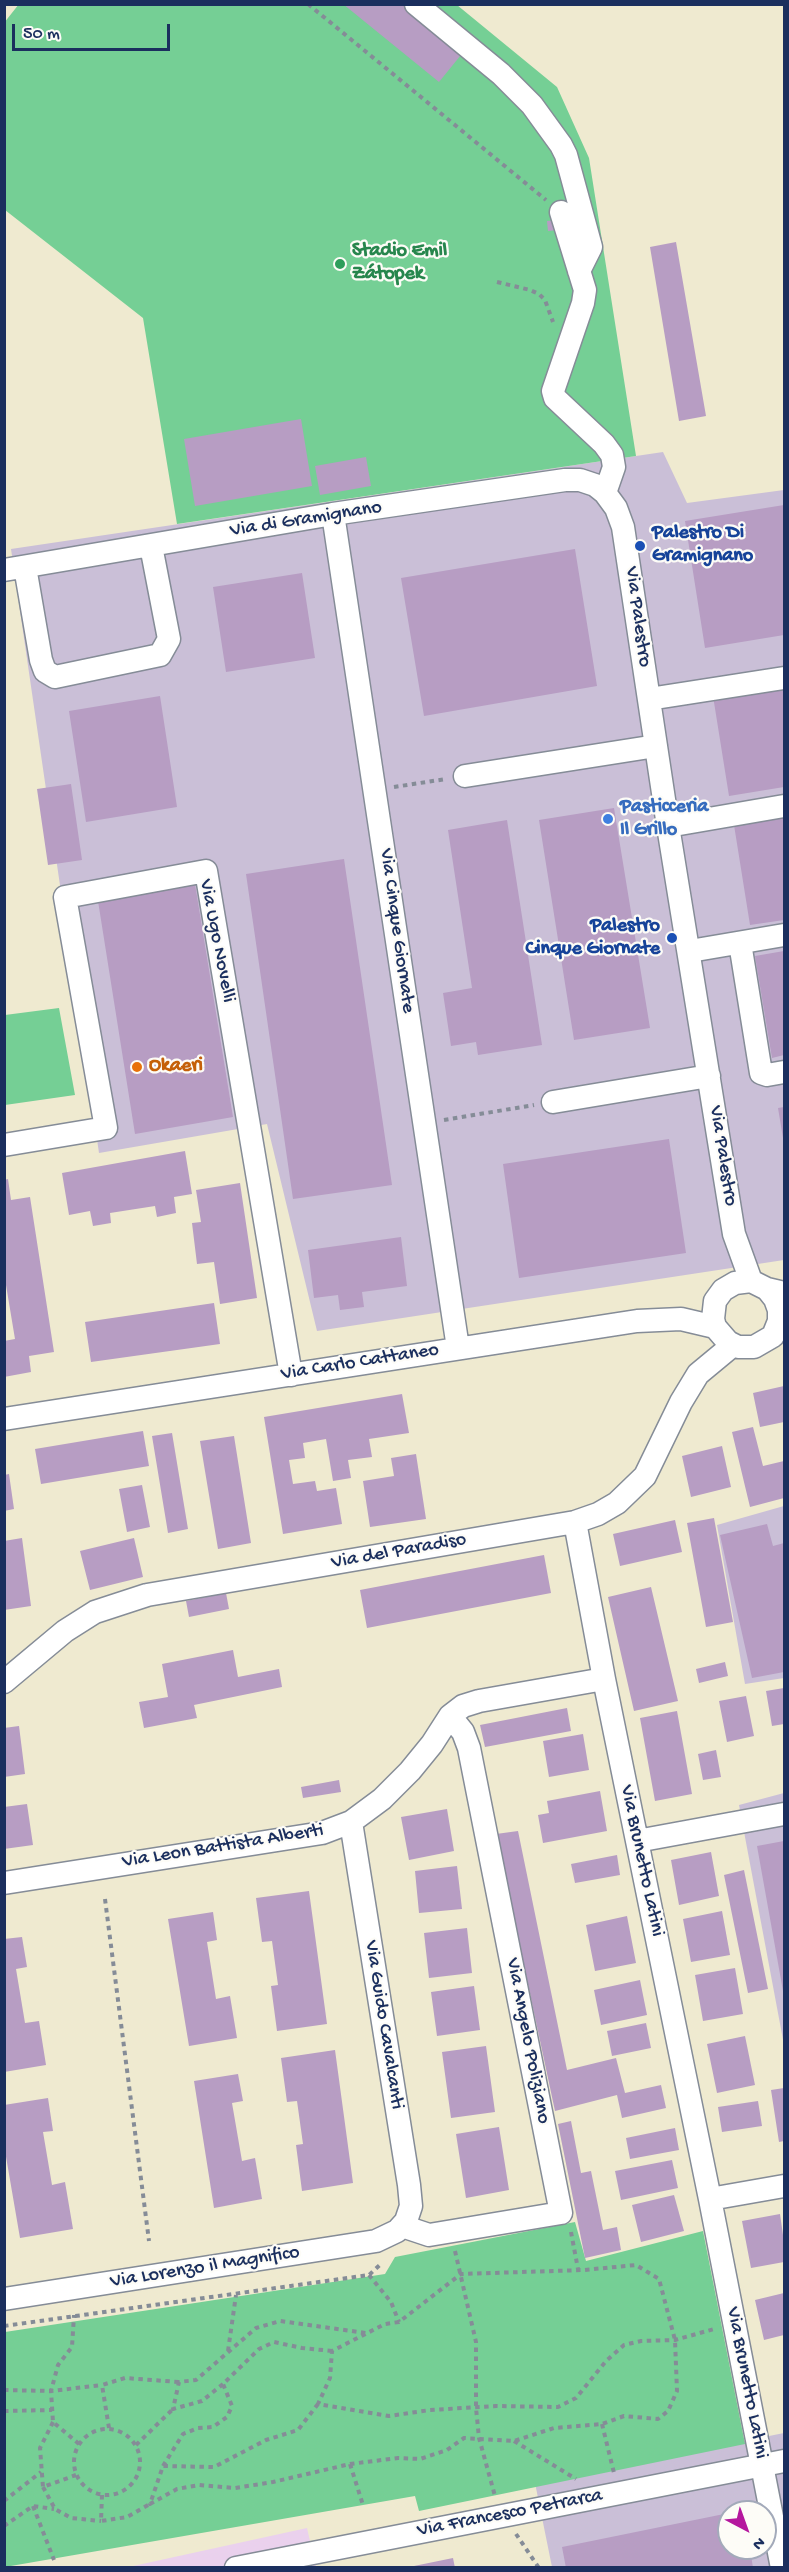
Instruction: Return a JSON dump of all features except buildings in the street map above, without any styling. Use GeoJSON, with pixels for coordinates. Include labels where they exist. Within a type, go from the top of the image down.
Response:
{"type":"FeatureCollection","features":[{"type":"Feature","properties":{"kind":"street"},"geometry":{"type":"LineString","coordinates":[[416,4],[501,74],[532,105],[561,145],[566,155],[591,247],[579,271]]}},
{"type":"Feature","properties":{"kind":"street"},"geometry":{"type":"LineString","coordinates":[[561,212],[585,290],[583,303],[553,391],[555,398],[604,444],[612,455],[614,467],[605,493]]}},
{"type":"Feature","properties":{"kind":"street","name":"Via di Gramignano"},"geometry":{"type":"LineString","coordinates":[[15,568],[333,514],[565,480],[580,480],[595,485],[605,493]]}},
{"type":"Feature","properties":{"kind":"street","name":"Via Palestro"},"geometry":{"type":"LineString","coordinates":[[605,493],[615,508],[623,527],[668,826],[735,1236],[728,1286]]}},
{"type":"Feature","properties":{"kind":"street","name":"Via Cinque Giornate"},"geometry":{"type":"LineString","coordinates":[[333,514],[458,1348]]}},
{"type":"Feature","properties":{"kind":"street"},"geometry":{"type":"LineString","coordinates":[[15,568],[45,671],[55,677],[160,655],[169,639],[151,546]]}},
{"type":"Feature","properties":{"kind":"street"},"geometry":{"type":"LineString","coordinates":[[649,699],[784,678]]}},
{"type":"Feature","properties":{"kind":"street"},"geometry":{"type":"LineString","coordinates":[[465,776],[656,746]]}},
{"type":"Feature","properties":{"kind":"street"},"geometry":{"type":"LineString","coordinates":[[668,826],[784,806]]}},
{"type":"Feature","properties":{"kind":"street","name":"Via Ugo Novelli"},"geometry":{"type":"LineString","coordinates":[[4,1145],[105,1128],[65,897],[206,871],[291,1375]]}},
{"type":"Feature","properties":{"kind":"street"},"geometry":{"type":"LineString","coordinates":[[690,951],[784,935]]}},
{"type":"Feature","properties":{"kind":"street"},"geometry":{"type":"LineString","coordinates":[[740,943],[760,1073],[767,1075],[784,1072]]}},
{"type":"Feature","properties":{"kind":"street"},"geometry":{"type":"LineString","coordinates":[[553,1102],[709,1076]]}},
{"type":"Feature","properties":{"kind":"street","name":"Via Palestro"},"geometry":{"type":"LineString","coordinates":[[735,1236],[768,1288]]}},
{"type":"Feature","properties":{"kind":"street"},"geometry":{"type":"LineString","coordinates":[[735,1282],[768,1288],[779,1310],[778,1336],[754,1347],[733,1345],[715,1327],[713,1319],[715,1301],[728,1286],[735,1282]]}},
{"type":"Feature","properties":{"kind":"street","name":"Via Carlo Cattaneo"},"geometry":{"type":"LineString","coordinates":[[4,1419],[637,1321],[681,1319],[715,1327]]}},
{"type":"Feature","properties":{"kind":"street","name":"Via del Paradiso"},"geometry":{"type":"LineString","coordinates":[[4,1682],[65,1631],[95,1612],[147,1595],[575,1522],[598,1514],[617,1503],[645,1476],[681,1402],[698,1374],[733,1345]]}},
{"type":"Feature","properties":{"kind":"street","name":"Via Brunetto Latini"},"geometry":{"type":"LineString","coordinates":[[575,1522],[604,1679],[711,2199],[782,2568]]}},
{"type":"Feature","properties":{"kind":"street","name":"Via Leon Battista Alberti"},"geometry":{"type":"LineString","coordinates":[[4,1883],[322,1833],[351,1822],[382,1798],[410,1771],[432,1744],[450,1716],[463,1706],[478,1701],[604,1679]]}},
{"type":"Feature","properties":{"kind":"street","name":"Via Angelo Poliziano"},"geometry":{"type":"LineString","coordinates":[[450,1716],[463,1732],[469,1748],[561,2213]]}},
{"type":"Feature","properties":{"kind":"street"},"geometry":{"type":"LineString","coordinates":[[637,1841],[784,1814]]}},
{"type":"Feature","properties":{"kind":"street","name":"Via Guido Cavalcanti"},"geometry":{"type":"LineString","coordinates":[[351,1822],[410,2196],[409,2214],[402,2226]]}},
{"type":"Feature","properties":{"kind":"street"},"geometry":{"type":"LineString","coordinates":[[711,2199],[784,2186]]}},
{"type":"Feature","properties":{"kind":"street"},"geometry":{"type":"LineString","coordinates":[[402,2226],[429,2235],[561,2213]]}},
{"type":"Feature","properties":{"kind":"street","name":"Via Lorenzo il Magnifico"},"geometry":{"type":"LineString","coordinates":[[4,2299],[376,2241],[391,2235],[402,2226]]}},
{"type":"Feature","properties":{"kind":"street","name":"Via Francesco Petrarca"},"geometry":{"type":"LineString","coordinates":[[236,2568],[784,2461]]}},
{"type":"Feature","properties":{"kind":"path"},"geometry":{"type":"LineString","coordinates":[[308,4],[561,212]]}},
{"type":"Feature","properties":{"kind":"path"},"geometry":{"type":"LineString","coordinates":[[497,282],[530,290],[545,300],[551,311],[562,364]]}},
{"type":"Feature","properties":{"kind":"path"},"geometry":{"type":"LineString","coordinates":[[375,790],[465,776]]}},
{"type":"Feature","properties":{"kind":"path"},"geometry":{"type":"LineString","coordinates":[[425,1123],[553,1102]]}},
{"type":"Feature","properties":{"kind":"path"},"geometry":{"type":"LineString","coordinates":[[105,1899],[149,2241]]}},
{"type":"Feature","properties":{"kind":"path"},"geometry":{"type":"LineString","coordinates":[[561,2213],[569,2223],[578,2269]]}},
{"type":"Feature","properties":{"kind":"path"},"geometry":{"type":"LineString","coordinates":[[453,2246],[476,2342],[476,2408],[479,2438],[495,2496],[505,2516],[539,2568]]}},
{"type":"Feature","properties":{"kind":"path"},"geometry":{"type":"LineString","coordinates":[[4,2326],[369,2275],[388,2257]]}},
{"type":"Feature","properties":{"kind":"path"},"geometry":{"type":"LineString","coordinates":[[4,2526],[33,2506],[55,2509],[71,2518],[101,2522],[127,2517],[177,2489],[199,2485],[235,2488],[273,2482],[350,2463],[398,2458],[420,2459],[447,2450],[464,2438],[514,2441],[554,2428],[602,2424],[624,2416],[658,2419],[668,2410],[676,2391],[675,2340],[659,2279],[636,2265],[461,2274],[399,2322],[385,2324],[332,2351],[274,2342],[259,2349],[223,2384],[202,2400],[173,2409],[136,2445]]}},
{"type":"Feature","properties":{"kind":"path"},"geometry":{"type":"LineString","coordinates":[[369,2275],[391,2302],[399,2322]]}},
{"type":"Feature","properties":{"kind":"path"},"geometry":{"type":"LineString","coordinates":[[228,2352],[236,2295]]}},
{"type":"Feature","properties":{"kind":"path"},"geometry":{"type":"LineString","coordinates":[[55,2509],[43,2487],[40,2448],[53,2422],[51,2391],[58,2365],[72,2347],[74,2315]]}},
{"type":"Feature","properties":{"kind":"path"},"geometry":{"type":"LineString","coordinates":[[4,2390],[51,2391],[102,2385],[125,2378],[179,2382],[196,2379],[256,2328],[280,2321],[368,2333]]}},
{"type":"Feature","properties":{"kind":"path"},"geometry":{"type":"LineString","coordinates":[[318,2404],[388,2416],[430,2410],[496,2406],[558,2407],[576,2398],[606,2361],[624,2345],[641,2341],[675,2340],[735,2323]]}},
{"type":"Feature","properties":{"kind":"path"},"geometry":{"type":"LineString","coordinates":[[163,2466],[214,2467],[266,2440],[298,2430],[318,2404],[330,2378],[332,2351]]}},
{"type":"Feature","properties":{"kind":"path"},"geometry":{"type":"LineString","coordinates":[[173,2409],[179,2382]]}},
{"type":"Feature","properties":{"kind":"path"},"geometry":{"type":"LineString","coordinates":[[150,2504],[163,2466],[183,2434],[198,2428],[213,2427],[227,2417],[232,2406],[223,2384]]}},
{"type":"Feature","properties":{"kind":"path"},"geometry":{"type":"LineString","coordinates":[[102,2385],[110,2428]]}},
{"type":"Feature","properties":{"kind":"path"},"geometry":{"type":"LineString","coordinates":[[4,2411],[52,2410]]}},
{"type":"Feature","properties":{"kind":"path"},"geometry":{"type":"LineString","coordinates":[[53,2422],[78,2444]]}},
{"type":"Feature","properties":{"kind":"path"},"geometry":{"type":"LineString","coordinates":[[602,2424],[619,2493]]}},
{"type":"Feature","properties":{"kind":"path"},"geometry":{"type":"LineString","coordinates":[[110,2428],[129,2436],[136,2445],[140,2466],[131,2485],[123,2491],[102,2495],[91,2492],[82,2485],[73,2465],[78,2444],[92,2432],[110,2428]]}},
{"type":"Feature","properties":{"kind":"path"},"geometry":{"type":"LineString","coordinates":[[514,2441],[576,2479],[580,2500]]}},
{"type":"Feature","properties":{"kind":"path"},"geometry":{"type":"LineString","coordinates":[[350,2463],[363,2505]]}},
{"type":"Feature","properties":{"kind":"path"},"geometry":{"type":"LineString","coordinates":[[4,2501],[42,2471]]}},
{"type":"Feature","properties":{"kind":"path"},"geometry":{"type":"LineString","coordinates":[[43,2487],[76,2475]]}},
{"type":"Feature","properties":{"kind":"path"},"geometry":{"type":"LineString","coordinates":[[101,2522],[102,2495]]}},
{"type":"Feature","properties":{"kind":"path"},"geometry":{"type":"LineString","coordinates":[[33,2506],[54,2560]]}},
{"type":"Feature","properties":{"kind":"shaded area"},"geometry":{"type":"Polygon","coordinates":[[[663,452],[687,503],[784,490],[784,1260],[317,1331],[267,1124],[99,1153],[11,549],[663,452]]]}},
{"type":"Feature","properties":{"kind":"shaded area"},"geometry":{"type":"Polygon","coordinates":[[[784,1506],[784,1678],[745,1684],[717,1525],[784,1506]]]}},
{"type":"Feature","properties":{"kind":"shaded area"},"geometry":{"type":"Polygon","coordinates":[[[784,1793],[784,2045],[739,1805],[784,1793]]]}},
{"type":"Feature","properties":{"kind":"shaded area"},"geometry":{"type":"Polygon","coordinates":[[[784,2433],[784,2567],[552,2567],[535,2483],[784,2433]]]}},
{"type":"Feature","properties":{"kind":"shaded area"},"geometry":{"type":"Polygon","coordinates":[[[307,2528],[316,2567],[124,2568],[307,2528]]]}},
{"type":"Feature","properties":{"kind":"green space","name":"Stadio Emil Zátopek"},"geometry":{"type":"Polygon","coordinates":[[[19,4],[457,5],[557,87],[589,158],[636,456],[177,524],[143,318],[5,210],[4,23],[19,4]]]}},
{"type":"Feature","properties":{"kind":"green space"},"geometry":{"type":"Polygon","coordinates":[[[59,1008],[75,1095],[5,1105],[5,1015],[59,1008]]]}},
{"type":"Feature","properties":{"kind":"green space"},"geometry":{"type":"Polygon","coordinates":[[[575,2222],[586,2261],[703,2231],[745,2444],[419,2511],[415,2496],[5,2567],[5,2332],[385,2274],[395,2257],[575,2222]]]}},
{"type":"Feature","properties":{"kind":"place","name":"Stadio Emil Zátopek"},"geometry":{"type":"Point","coordinates":[340,264]}},
{"type":"Feature","properties":{"kind":"place","name":"Palestro Di Gramignano"},"geometry":{"type":"Point","coordinates":[640,546]}},
{"type":"Feature","properties":{"kind":"place","name":"Pasticceria Il Grillo"},"geometry":{"type":"Point","coordinates":[608,819]}},
{"type":"Feature","properties":{"kind":"place","name":"Palestro Cinque Giornate"},"geometry":{"type":"Point","coordinates":[672,938]}},
{"type":"Feature","properties":{"kind":"place","name":"Okaeri"},"geometry":{"type":"Point","coordinates":[137,1067]}}]}
